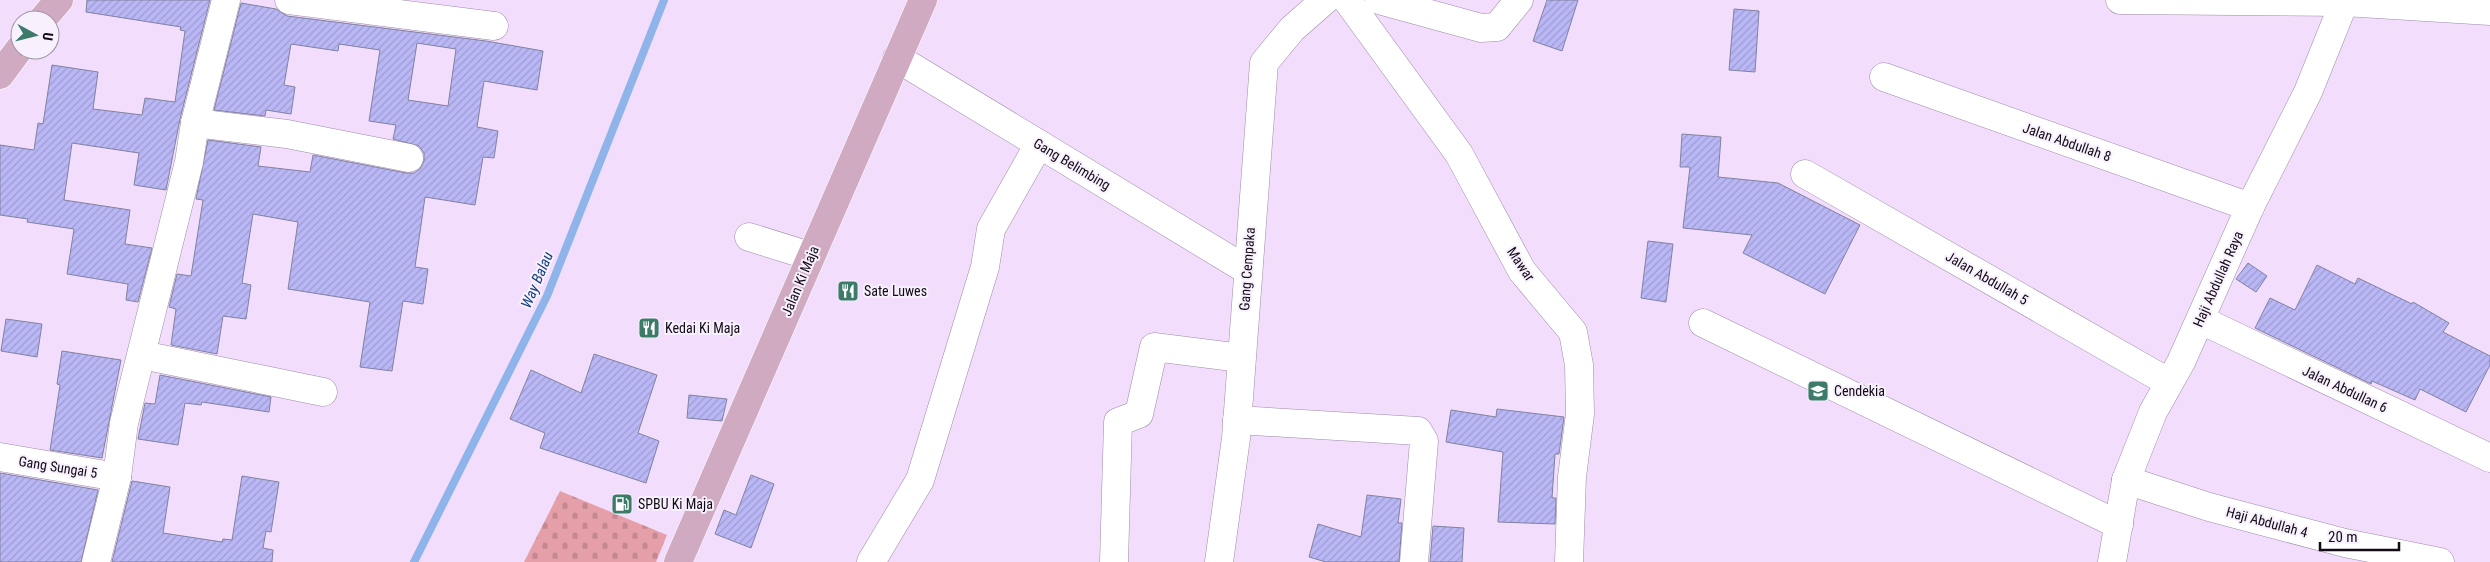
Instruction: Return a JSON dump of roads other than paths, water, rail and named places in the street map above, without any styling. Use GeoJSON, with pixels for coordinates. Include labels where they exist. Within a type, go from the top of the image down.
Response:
{"type":"FeatureCollection","features":[{"type":"Feature","properties":{"kind":"main road"},"geometry":{"type":"LineString","coordinates":[[50,10],[59,0]]}},
{"type":"Feature","properties":{"kind":"main road","name":"Jalan Ki Maja"},"geometry":{"type":"LineString","coordinates":[[678,562],[923,0]]}},
{"type":"Feature","properties":{"kind":"main road"},"geometry":{"type":"LineString","coordinates":[[0,75],[11,60]]}},
{"type":"Feature","properties":{"kind":"street"},"geometry":{"type":"LineString","coordinates":[[96,562],[117,476],[124,423],[190,162],[195,123],[226,0]]}},
{"type":"Feature","properties":{"kind":"street"},"geometry":{"type":"LineString","coordinates":[[290,0],[494,26]]}},
{"type":"Feature","properties":{"kind":"street","name":"Gang Cempaka"},"geometry":{"type":"LineString","coordinates":[[1219,562],[1237,420],[1264,64],[1292,29],[1325,0]]}},
{"type":"Feature","properties":{"kind":"street","name":"Mawar"},"geometry":{"type":"LineString","coordinates":[[1347,0],[1459,154],[1522,271],[1574,332],[1579,365],[1580,414],[1572,477],[1569,562]]}},
{"type":"Feature","properties":{"kind":"street"},"geometry":{"type":"LineString","coordinates":[[1379,0],[1482,28],[1497,27],[1519,0]]}},
{"type":"Feature","properties":{"kind":"street"},"geometry":{"type":"LineString","coordinates":[[2120,0],[2344,1],[2490,11]]}},
{"type":"Feature","properties":{"kind":"street","name":"Haji Abdullah Raya"},"geometry":{"type":"LineString","coordinates":[[2112,562],[2126,480],[2153,412],[2168,382],[2181,362],[2250,207],[2308,92],[2344,1]]}},
{"type":"Feature","properties":{"kind":"street","name":"Gang Belimbing"},"geometry":{"type":"LineString","coordinates":[[897,58],[1247,270]]}},
{"type":"Feature","properties":{"kind":"street","name":"Jalan Abdullah 8"},"geometry":{"type":"LineString","coordinates":[[1884,78],[2250,207]]}},
{"type":"Feature","properties":{"kind":"street"},"geometry":{"type":"LineString","coordinates":[[195,123],[287,134],[409,158]]}},
{"type":"Feature","properties":{"kind":"street"},"geometry":{"type":"LineString","coordinates":[[871,562],[920,480],[985,267],[991,229],[1039,144]]}},
{"type":"Feature","properties":{"kind":"street","name":"Jalan Abdullah 5"},"geometry":{"type":"LineString","coordinates":[[1805,174],[2168,382]]}},
{"type":"Feature","properties":{"kind":"street"},"geometry":{"type":"LineString","coordinates":[[749,237],[810,256]]}},
{"type":"Feature","properties":{"kind":"street","name":"Jalan Abdullan 6"},"geometry":{"type":"LineString","coordinates":[[2200,320],[2490,458]]}},
{"type":"Feature","properties":{"kind":"street"},"geometry":{"type":"LineString","coordinates":[[1702,323],[2119,525]]}},
{"type":"Feature","properties":{"kind":"street"},"geometry":{"type":"LineString","coordinates":[[1114,562],[1118,422],[1139,414],[1154,347],[1241,358]]}},
{"type":"Feature","properties":{"kind":"street"},"geometry":{"type":"LineString","coordinates":[[142,355],[323,392]]}},
{"type":"Feature","properties":{"kind":"street"},"geometry":{"type":"LineString","coordinates":[[1237,420],[1418,432],[1424,441],[1414,562]]}},
{"type":"Feature","properties":{"kind":"street","name":"Gang Sungai 5"},"geometry":{"type":"LineString","coordinates":[[0,457],[117,476]]}},
{"type":"Feature","properties":{"kind":"street","name":"Haji Abdullah 4"},"geometry":{"type":"LineString","coordinates":[[2126,480],[2209,506],[2345,543],[2440,562]]}},
{"type":"Feature","properties":{"kind":"waterway","name":"Way Balau"},"geometry":{"type":"LineString","coordinates":[[414,562],[547,296],[664,0]]}},
{"type":"Feature","properties":{"kind":"place","name":"Sate Luwes"},"geometry":{"type":"Point","coordinates":[848,291]}},
{"type":"Feature","properties":{"kind":"place","name":"Kedai Ki Maja"},"geometry":{"type":"Point","coordinates":[649,328]}},
{"type":"Feature","properties":{"kind":"place","name":"Cendekia"},"geometry":{"type":"Point","coordinates":[1818,391]}},
{"type":"Feature","properties":{"kind":"place","name":"SPBU Ki Maja"},"geometry":{"type":"Point","coordinates":[622,504]}}]}
